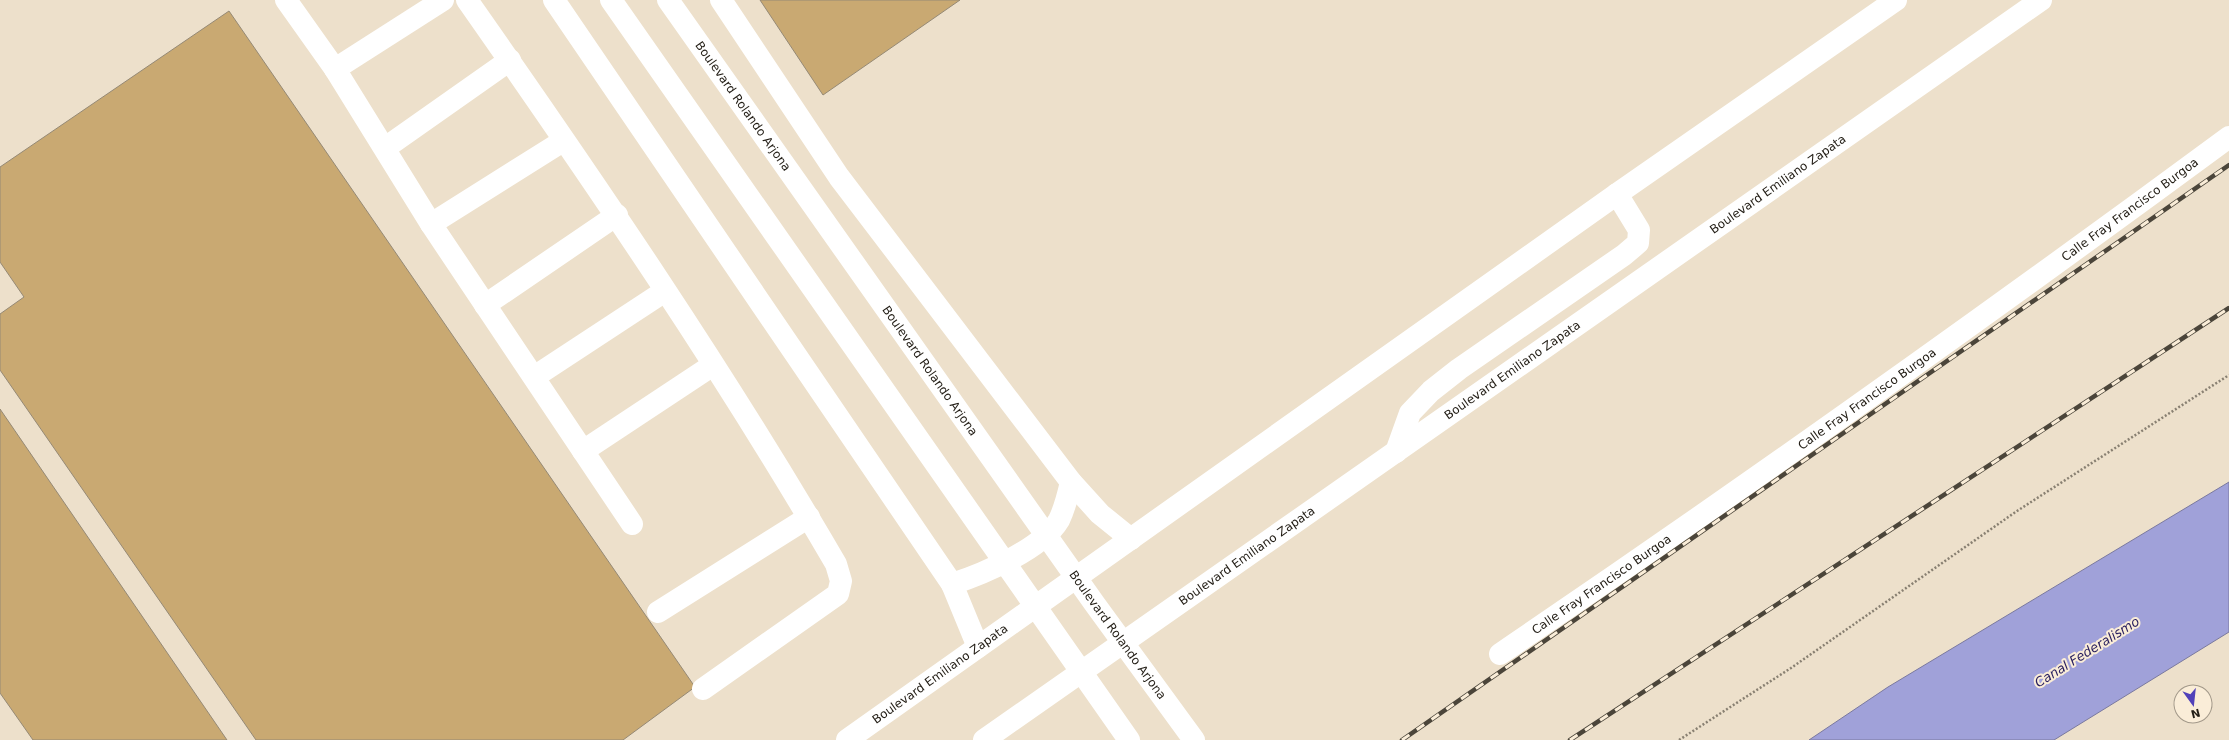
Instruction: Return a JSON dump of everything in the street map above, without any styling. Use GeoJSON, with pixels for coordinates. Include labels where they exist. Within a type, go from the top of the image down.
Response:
{"type":"FeatureCollection","features":[{"type":"Feature","properties":{"kind":"main road"},"geometry":{"type":"LineString","coordinates":[[286,0],[335,69],[431,224],[632,524]]}},
{"type":"Feature","properties":{"kind":"main road"},"geometry":{"type":"LineString","coordinates":[[335,69],[443,0]]}},
{"type":"Feature","properties":{"kind":"main road"},"geometry":{"type":"LineString","coordinates":[[467,0],[617,215],[713,365],[758,432],[836,564],[841,580],[838,594],[703,689]]}},
{"type":"Feature","properties":{"kind":"main road"},"geometry":{"type":"LineString","coordinates":[[554,0],[952,584],[978,647]]}},
{"type":"Feature","properties":{"kind":"main road"},"geometry":{"type":"LineString","coordinates":[[611,0],[1129,740]]}},
{"type":"Feature","properties":{"kind":"main road","name":"Boulevard Rolando Arjona"},"geometry":{"type":"LineString","coordinates":[[668,0],[1094,603],[1194,740]]}},
{"type":"Feature","properties":{"kind":"main road"},"geometry":{"type":"LineString","coordinates":[[721,0],[839,177],[1071,482],[1100,514],[1130,539]]}},
{"type":"Feature","properties":{"kind":"main road","name":"Boulevard Emiliano Zapata"},"geometry":{"type":"LineString","coordinates":[[847,740],[1130,539],[1321,406],[1617,194],[1896,0]]}},
{"type":"Feature","properties":{"kind":"main road","name":"Boulevard Emiliano Zapata"},"geometry":{"type":"LineString","coordinates":[[984,740],[2041,0]]}},
{"type":"Feature","properties":{"kind":"main road"},"geometry":{"type":"LineString","coordinates":[[385,148],[510,60]]}},
{"type":"Feature","properties":{"kind":"main road","name":"Calle Fray Francisco Burgoa"},"geometry":{"type":"LineString","coordinates":[[1500,654],[1635,562],[1980,320],[2229,137]]}},
{"type":"Feature","properties":{"kind":"main road"},"geometry":{"type":"LineString","coordinates":[[431,224],[564,141]]}},
{"type":"Feature","properties":{"kind":"main road"},"geometry":{"type":"LineString","coordinates":[[1396,452],[1410,413],[1431,391],[1459,369],[1624,255],[1638,243],[1639,230],[1617,194]]}},
{"type":"Feature","properties":{"kind":"main road"},"geometry":{"type":"LineString","coordinates":[[485,305],[617,215]]}},
{"type":"Feature","properties":{"kind":"main road"},"geometry":{"type":"LineString","coordinates":[[534,377],[665,291]]}},
{"type":"Feature","properties":{"kind":"main road"},"geometry":{"type":"LineString","coordinates":[[583,451],[713,365]]}},
{"type":"Feature","properties":{"kind":"main road"},"geometry":{"type":"LineString","coordinates":[[952,584],[975,577],[1017,556],[1051,530],[1065,505],[1071,482]]}},
{"type":"Feature","properties":{"kind":"main road"},"geometry":{"type":"LineString","coordinates":[[658,612],[809,517]]}},
{"type":"Feature","properties":{"kind":"path"},"geometry":{"type":"LineString","coordinates":[[1679,740],[1791,668],[2017,511],[2229,375]]}},
{"type":"Feature","properties":{"kind":"water","name":"Canal Federalismo"},"geometry":{"type":"Polygon","coordinates":[[[2229,482],[2229,632],[2054,740],[1809,740],[1888,687],[2229,482]]]}},
{"type":"Feature","properties":{"kind":"building"},"geometry":{"type":"Polygon","coordinates":[[[760,0],[960,0],[823,95],[760,0]]]}},
{"type":"Feature","properties":{"kind":"building"},"geometry":{"type":"Polygon","coordinates":[[[229,11],[695,687],[623,740],[256,740],[0,370],[0,314],[24,297],[0,262],[0,167],[229,11]]]}},
{"type":"Feature","properties":{"kind":"building"},"geometry":{"type":"Polygon","coordinates":[[[0,409],[227,740],[33,740],[0,693],[0,409]]]}},
{"type":"Feature","properties":{"kind":"railway"},"geometry":{"type":"LineString","coordinates":[[1402,740],[2229,165]]}},
{"type":"Feature","properties":{"kind":"railway"},"geometry":{"type":"LineString","coordinates":[[1570,740],[2229,308]]}}]}
